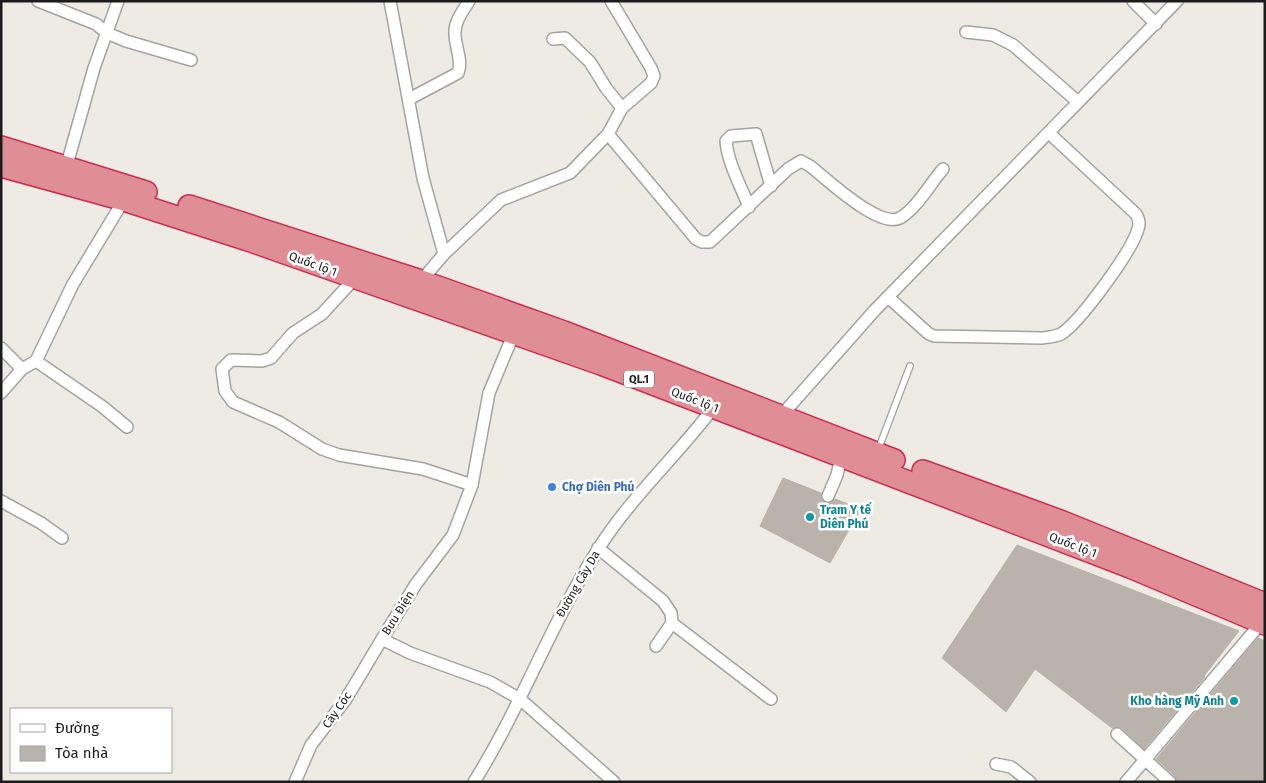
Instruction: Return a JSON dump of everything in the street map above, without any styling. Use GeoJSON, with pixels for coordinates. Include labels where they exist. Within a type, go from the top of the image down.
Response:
{"type":"FeatureCollection","features":[{"type":"Feature","properties":{"kind":"highway","name":"Quốc lộ 1"},"geometry":{"type":"LineString","coordinates":[[1,147],[66,168],[127,194],[248,240],[514,333],[714,407],[1264,617]]}},
{"type":"Feature","properties":{"kind":"highway","name":"Quốc lộ 1"},"geometry":{"type":"LineString","coordinates":[[1,166],[127,194],[421,281],[606,348],[876,454],[1063,522],[1264,617]]}},
{"type":"Feature","properties":{"kind":"street"},"geometry":{"type":"LineString","coordinates":[[38,1],[96,24],[107,33],[126,41],[191,60]]}},
{"type":"Feature","properties":{"kind":"street"},"geometry":{"type":"LineString","coordinates":[[66,168],[118,1]]}},
{"type":"Feature","properties":{"kind":"street"},"geometry":{"type":"LineString","coordinates":[[390,1],[432,216],[444,254]]}},
{"type":"Feature","properties":{"kind":"street"},"geometry":{"type":"LineString","coordinates":[[409,99],[458,73],[461,67],[454,33],[457,21],[469,1]]}},
{"type":"Feature","properties":{"kind":"street"},"geometry":{"type":"LineString","coordinates":[[421,281],[444,254],[501,200],[570,173],[608,134],[622,108],[652,84],[654,76],[652,68],[611,1]]}},
{"type":"Feature","properties":{"kind":"street"},"geometry":{"type":"LineString","coordinates":[[1133,1],[1156,24]]}},
{"type":"Feature","properties":{"kind":"street"},"geometry":{"type":"LineString","coordinates":[[781,416],[888,296],[1177,1]]}},
{"type":"Feature","properties":{"kind":"street"},"geometry":{"type":"LineString","coordinates":[[966,32],[992,35],[1014,45],[1078,102]]}},
{"type":"Feature","properties":{"kind":"street"},"geometry":{"type":"LineString","coordinates":[[553,39],[565,38],[580,50],[622,108]]}},
{"type":"Feature","properties":{"kind":"street"},"geometry":{"type":"LineString","coordinates":[[888,296],[929,334],[934,336],[1042,338],[1059,335],[1066,330],[1087,307],[1126,252],[1137,234],[1139,220],[1136,214],[1049,133]]}},
{"type":"Feature","properties":{"kind":"street"},"geometry":{"type":"LineString","coordinates":[[608,134],[656,189],[688,230],[702,242],[710,242],[788,169],[801,161],[865,209],[888,220],[899,218],[911,208],[942,169]]}},
{"type":"Feature","properties":{"kind":"street"},"geometry":{"type":"LineString","coordinates":[[749,207],[732,166],[726,140],[731,136],[756,134],[771,186]]}},
{"type":"Feature","properties":{"kind":"street"},"geometry":{"type":"LineString","coordinates":[[1,393],[22,369],[36,361],[73,284],[127,194]]}},
{"type":"Feature","properties":{"kind":"street"},"geometry":{"type":"LineString","coordinates":[[355,278],[322,314],[293,333],[271,358],[262,361],[238,360],[228,362],[222,369],[225,391],[233,402],[278,422],[330,451],[368,460],[423,469],[472,485]]}},
{"type":"Feature","properties":{"kind":"street","name":"Bưu Điện"},"geometry":{"type":"LineString","coordinates":[[514,333],[489,393],[472,485],[453,535],[416,584],[382,639],[410,653],[490,682],[520,699],[614,782]]}},
{"type":"Feature","properties":{"kind":"street"},"geometry":{"type":"LineString","coordinates":[[1,348],[22,369]]}},
{"type":"Feature","properties":{"kind":"street"},"geometry":{"type":"LineString","coordinates":[[36,361],[104,407],[127,427]]}},
{"type":"Feature","properties":{"kind":"street","name":"Đường Cây Da"},"geometry":{"type":"LineString","coordinates":[[474,782],[499,742],[547,639],[598,548],[714,407]]}},
{"type":"Feature","properties":{"kind":"street"},"geometry":{"type":"LineString","coordinates":[[828,496],[837,475],[841,457]]}},
{"type":"Feature","properties":{"kind":"street"},"geometry":{"type":"LineString","coordinates":[[1,502],[41,523],[62,538]]}},
{"type":"Feature","properties":{"kind":"street"},"geometry":{"type":"LineString","coordinates":[[598,548],[662,602],[672,613],[672,623],[656,646]]}},
{"type":"Feature","properties":{"kind":"street"},"geometry":{"type":"LineString","coordinates":[[1126,782],[1264,617]]}},
{"type":"Feature","properties":{"kind":"street"},"geometry":{"type":"LineString","coordinates":[[672,623],[771,699]]}},
{"type":"Feature","properties":{"kind":"street","name":"Cây Cóc"},"geometry":{"type":"LineString","coordinates":[[296,782],[311,745],[346,699],[382,639]]}},
{"type":"Feature","properties":{"kind":"street"},"geometry":{"type":"LineString","coordinates":[[1117,734],[1170,782]]}},
{"type":"Feature","properties":{"kind":"street"},"geometry":{"type":"LineString","coordinates":[[996,764],[1011,767],[1030,782]]}},
{"type":"Feature","properties":{"kind":"lane"},"geometry":{"type":"LineString","coordinates":[[876,454],[910,366]]}},
{"type":"Feature","properties":{"kind":"building","name":"Trạm Y tế Diên Phú"},"geometry":{"type":"Polygon","coordinates":[[[783,478],[821,493],[822,500],[826,503],[832,502],[835,499],[861,509],[830,563],[760,526],[783,478]]]}},
{"type":"Feature","properties":{"kind":"building"},"geometry":{"type":"Polygon","coordinates":[[[1017,545],[1239,631],[1205,677],[1144,749],[1122,728],[1112,728],[1035,669],[1006,712],[942,658],[1017,545]]]}},
{"type":"Feature","properties":{"kind":"building","name":"Kho hàng Mỹ Anh"},"geometry":{"type":"Polygon","coordinates":[[[1258,638],[1265,641],[1265,782],[1177,782],[1175,776],[1156,759],[1258,638]]]}},
{"type":"Feature","properties":{"kind":"place","name":"Chợ Diên Phú"},"geometry":{"type":"Point","coordinates":[552,487]}},
{"type":"Feature","properties":{"kind":"place","name":"Trạm Y tế Diên Phú"},"geometry":{"type":"Point","coordinates":[810,517]}},
{"type":"Feature","properties":{"kind":"place","name":"Kho hàng Mỹ Anh"},"geometry":{"type":"Point","coordinates":[1234,701]}}]}
